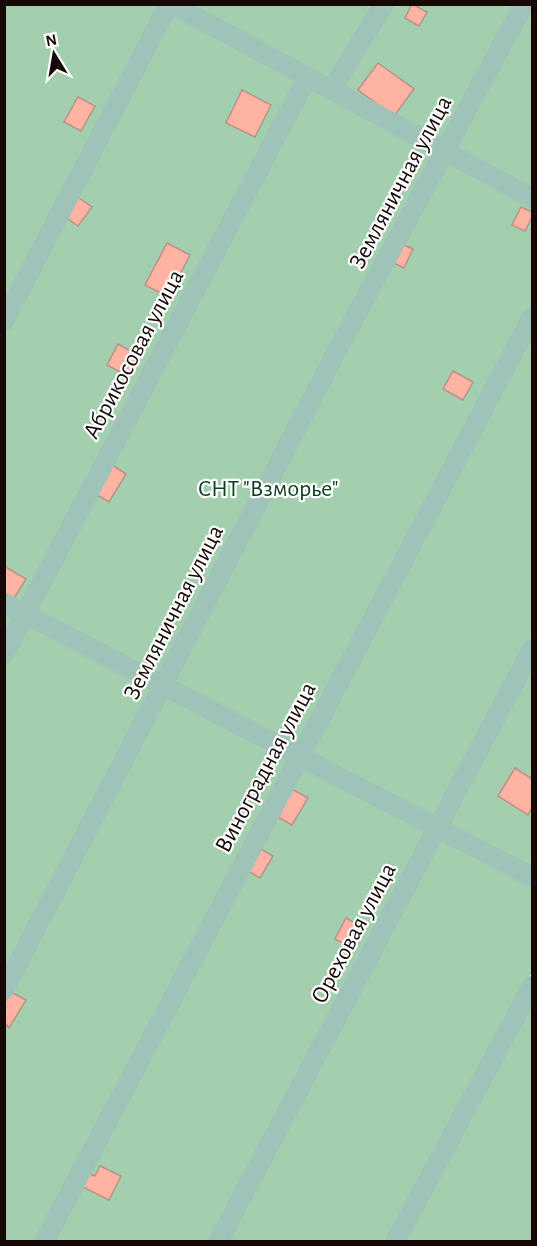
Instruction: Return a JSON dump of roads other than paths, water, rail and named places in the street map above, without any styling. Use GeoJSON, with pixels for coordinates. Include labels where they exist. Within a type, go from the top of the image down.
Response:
{"type":"FeatureCollection","features":[{"type":"Feature","properties":{"kind":"street"},"geometry":{"type":"LineString","coordinates":[[4,321],[170,4],[532,198]]}},
{"type":"Feature","properties":{"kind":"street"},"geometry":{"type":"LineString","coordinates":[[331,90],[384,4]]}},
{"type":"Feature","properties":{"kind":"street","name":"Земляничная улица"},"geometry":{"type":"LineString","coordinates":[[4,990],[340,345],[524,4]]}},
{"type":"Feature","properties":{"kind":"street","name":"Абрикосовая улица"},"geometry":{"type":"LineString","coordinates":[[4,654],[307,78]]}},
{"type":"Feature","properties":{"kind":"street","name":"Виноградная улица"},"geometry":{"type":"LineString","coordinates":[[44,1242],[532,317]]}},
{"type":"Feature","properties":{"kind":"street"},"geometry":{"type":"LineString","coordinates":[[4,603],[164,684],[299,757],[532,877]]}},
{"type":"Feature","properties":{"kind":"street","name":"Ореховая улица"},"geometry":{"type":"LineString","coordinates":[[218,1242],[532,649]]}},
{"type":"Feature","properties":{"kind":"street"},"geometry":{"type":"LineString","coordinates":[[395,1242],[532,986]]}},
{"type":"Feature","properties":{"kind":"park label","name":"СНТ \"Взморье\""},"geometry":{"type":"Point","coordinates":[268,488]}}]}
